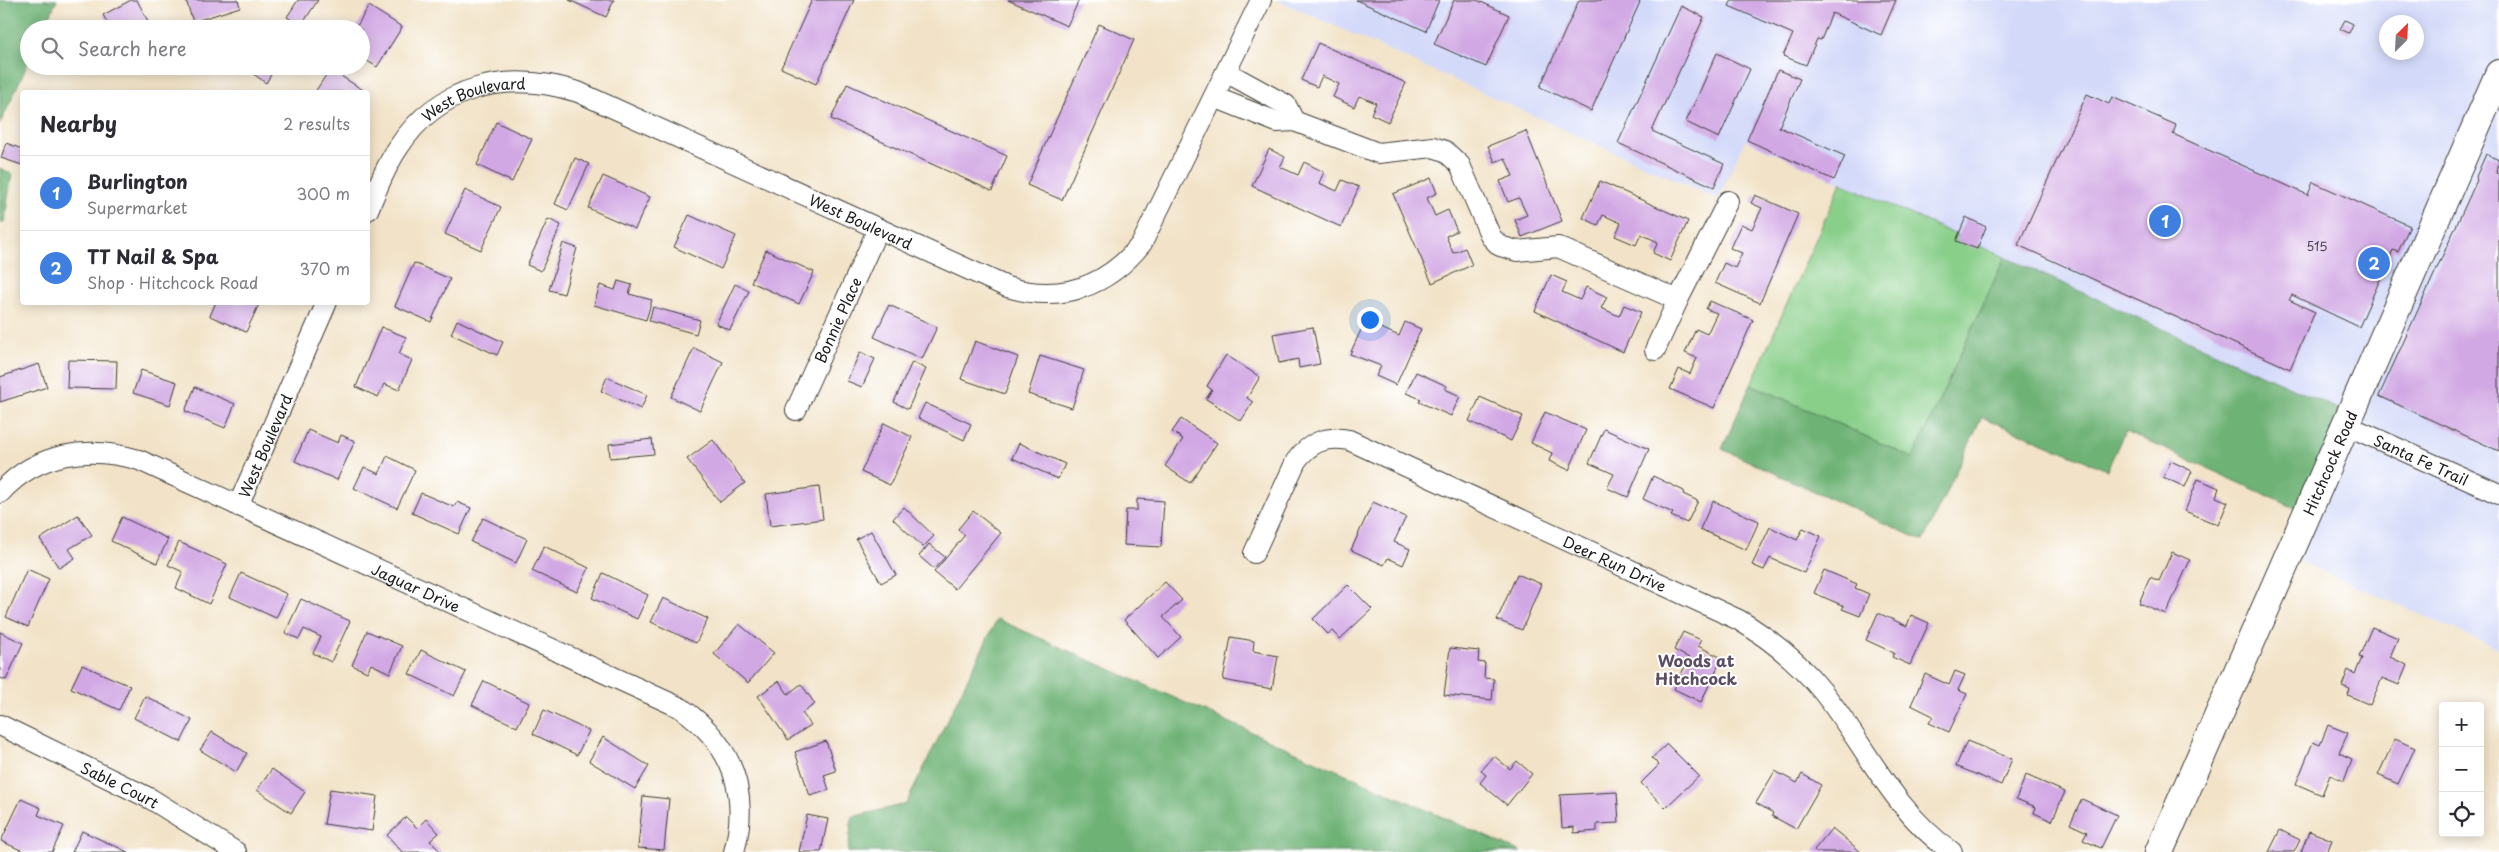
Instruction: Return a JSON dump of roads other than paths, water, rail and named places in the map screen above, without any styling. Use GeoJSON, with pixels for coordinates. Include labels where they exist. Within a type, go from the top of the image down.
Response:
{"type":"FeatureCollection","features":[{"type":"Feature","properties":{"kind":"street","name":"West Boulevard"},"geometry":{"type":"LineString","coordinates":[[370,201],[398,148],[415,127],[432,112],[454,97],[481,86],[504,82],[530,81],[553,84],[578,92],[1007,287],[1022,291],[1050,294],[1090,285],[1115,271],[1142,243],[1261,0]]}},
{"type":"Feature","properties":{"kind":"street"},"geometry":{"type":"LineString","coordinates":[[1226,72],[1286,104],[1294,121]]}},
{"type":"Feature","properties":{"kind":"street","name":"Hitchcock Road"},"geometry":{"type":"LineString","coordinates":[[2159,852],[2344,424],[2499,74]]}},
{"type":"Feature","properties":{"kind":"street"},"geometry":{"type":"LineString","coordinates":[[1214,97],[1277,122],[1294,121],[1378,153],[1433,147],[1445,151],[1460,165],[1490,237],[1500,246],[1517,251],[1558,247],[1678,300]]}},
{"type":"Feature","properties":{"kind":"street"},"geometry":{"type":"LineString","coordinates":[[1655,350],[1728,202]]}},
{"type":"Feature","properties":{"kind":"street","name":"Bonnie Place"},"geometry":{"type":"LineString","coordinates":[[796,410],[878,229]]}},
{"type":"Feature","properties":{"kind":"street","name":"West Boulevard"},"geometry":{"type":"LineString","coordinates":[[238,506],[326,305]]}},
{"type":"Feature","properties":{"kind":"street","name":"Santa Fe Trail"},"geometry":{"type":"LineString","coordinates":[[2344,424],[2499,494]]}},
{"type":"Feature","properties":{"kind":"street","name":"Deer Run Drive"},"geometry":{"type":"LineString","coordinates":[[1254,553],[1296,461],[1303,452],[1314,443],[1324,439],[1349,440],[1739,620],[1764,635],[1790,655],[1824,694],[1899,803],[1918,824],[1952,852]]}},
{"type":"Feature","properties":{"kind":"street","name":"Jaguar Drive"},"geometry":{"type":"LineString","coordinates":[[0,493],[14,479],[34,465],[66,454],[98,451],[139,460],[681,708],[693,716],[717,741],[732,768],[739,789],[741,812],[739,834],[734,852]]}},
{"type":"Feature","properties":{"kind":"street","name":"Sable Court"},"geometry":{"type":"LineString","coordinates":[[0,725],[151,799],[236,852]]}},
{"type":"Feature","properties":{"kind":"place","name":"Burlington"},"geometry":{"type":"Point","coordinates":[2165,221]}},
{"type":"Feature","properties":{"kind":"place","name":"TT Nail & Spa"},"geometry":{"type":"Point","coordinates":[2374,263]}},
{"type":"Feature","properties":{"kind":"district","name":"Woods at Hitchcock"},"geometry":{"type":"Point","coordinates":[1696,669]}}]}
